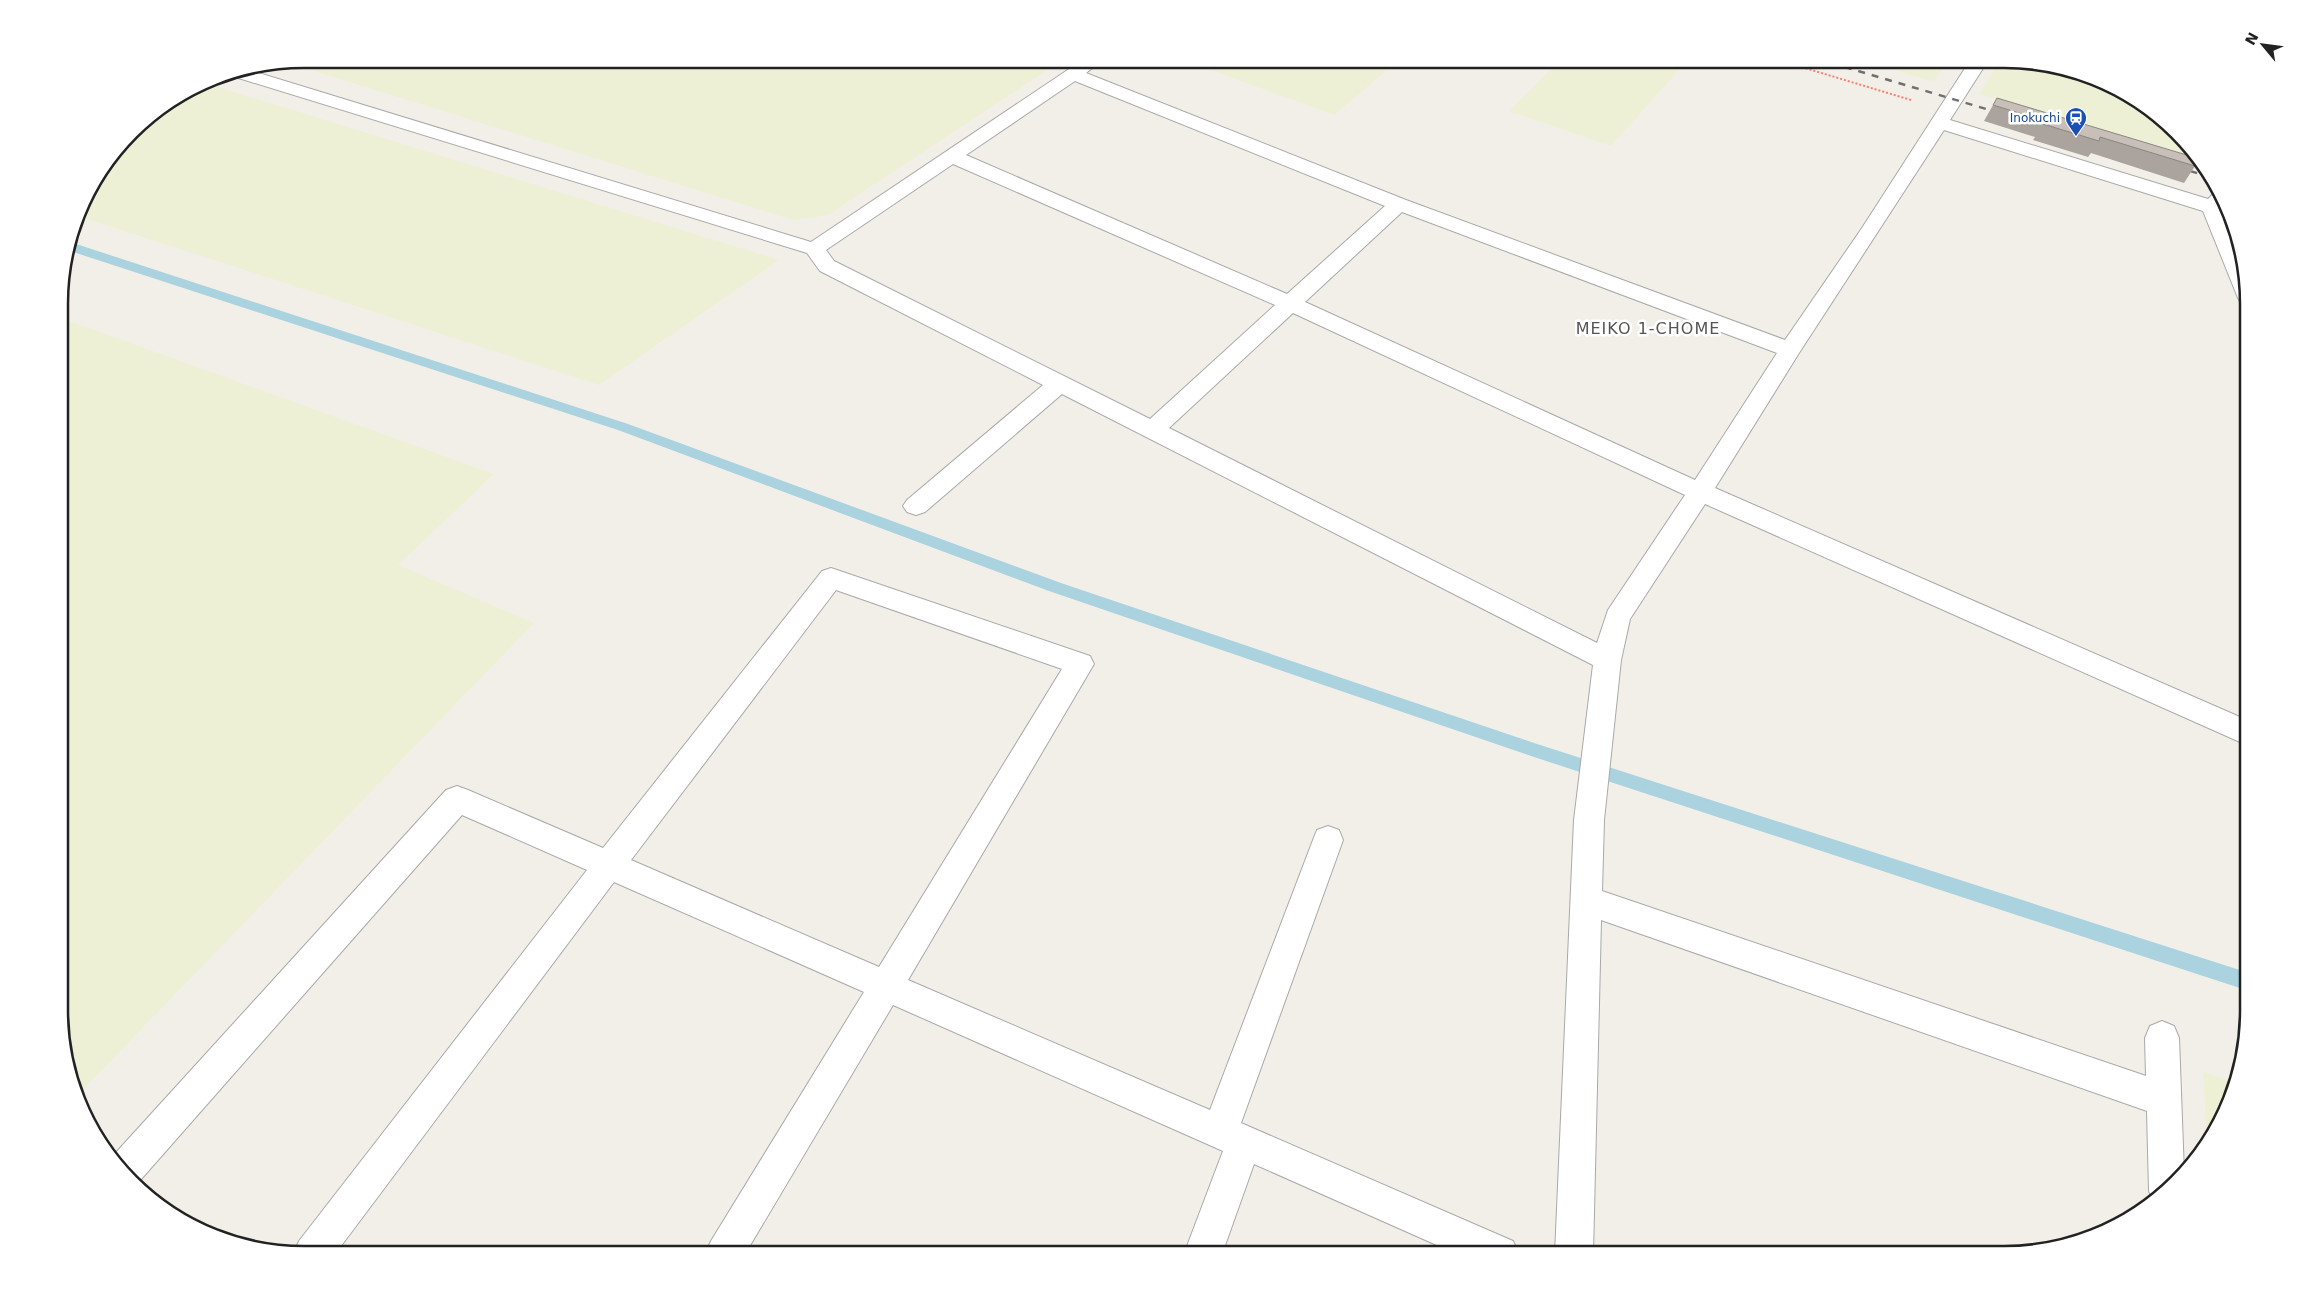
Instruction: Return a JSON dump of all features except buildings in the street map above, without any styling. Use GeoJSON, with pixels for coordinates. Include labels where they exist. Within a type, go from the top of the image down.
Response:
{"type":"FeatureCollection","features":[{"type":"Feature","properties":{"kind":"street"},"geometry":{"type":"LineString","coordinates":[[814,249],[1082,68]]}},
{"type":"Feature","properties":{"kind":"street"},"geometry":{"type":"LineString","coordinates":[[1574,1246],[1591,798],[1607,660],[1617,617],[1700,492],[1790,350],[1872,228],[1974,68]]}},
{"type":"Feature","properties":{"kind":"street"},"geometry":{"type":"LineString","coordinates":[[1073,74],[1399,204],[1790,350]]}},
{"type":"Feature","properties":{"kind":"street"},"geometry":{"type":"LineString","coordinates":[[247,75],[814,249],[827,266],[1607,660]]}},
{"type":"Feature","properties":{"kind":"street"},"geometry":{"type":"LineString","coordinates":[[1942,116],[2217,202],[2236,260]]}},
{"type":"Feature","properties":{"kind":"street"},"geometry":{"type":"LineString","coordinates":[[952,156],[1290,304],[1700,492],[2240,730]]}},
{"type":"Feature","properties":{"kind":"street"},"geometry":{"type":"LineString","coordinates":[[1152,430],[1399,204]]}},
{"type":"Feature","properties":{"kind":"street"},"geometry":{"type":"LineString","coordinates":[[916,506],[1059,384]]}},
{"type":"Feature","properties":{"kind":"street"},"geometry":{"type":"LineString","coordinates":[[318,1246],[609,864],[832,578],[1080,664],[729,1246]]}},
{"type":"Feature","properties":{"kind":"street"},"geometry":{"type":"LineString","coordinates":[[128,1167],[457,799],[1482,1246]]}},
{"type":"Feature","properties":{"kind":"street"},"geometry":{"type":"LineString","coordinates":[[1205,1246],[1232,1136],[1328,840]]}},
{"type":"Feature","properties":{"kind":"street"},"geometry":{"type":"LineString","coordinates":[[1587,900],[2164,1100]]}},
{"type":"Feature","properties":{"kind":"street"},"geometry":{"type":"LineString","coordinates":[[2162,1038],[2167,1180]]}},
{"type":"Feature","properties":{"kind":"path"},"geometry":{"type":"LineString","coordinates":[[1801,68],[1942,116]]}},
{"type":"Feature","properties":{"kind":"green space"},"geometry":{"type":"Polygon","coordinates":[[[304,68],[1050,68],[828,215],[793,220],[304,68]]]}},
{"type":"Feature","properties":{"kind":"green space"},"geometry":{"type":"Polygon","coordinates":[[[1206,68],[1389,68],[1334,115],[1206,68]]]}},
{"type":"Feature","properties":{"kind":"green space"},"geometry":{"type":"Polygon","coordinates":[[[1552,68],[1681,68],[1611,146],[1509,111],[1552,68]]]}},
{"type":"Feature","properties":{"kind":"green space"},"geometry":{"type":"Polygon","coordinates":[[[1888,68],[1943,68],[1934,82],[1888,68]]]}},
{"type":"Feature","properties":{"kind":"green space"},"geometry":{"type":"Polygon","coordinates":[[[1995,68],[2020,68],[2051,72],[2081,80],[2095,85],[2136,107],[2160,126],[2189,156],[1979,94],[1995,68]]]}},
{"type":"Feature","properties":{"kind":"green space"},"geometry":{"type":"Polygon","coordinates":[[[213,85],[779,260],[599,385],[83,218],[99,185],[126,148],[148,126],[172,107],[213,85]]]}},
{"type":"Feature","properties":{"kind":"green space"},"geometry":{"type":"Polygon","coordinates":[[[68,321],[494,474],[398,565],[534,623],[82,1091],[72,1056],[68,1025],[68,321]]]}},
{"type":"Feature","properties":{"kind":"green space"},"geometry":{"type":"Polygon","coordinates":[[[2203,1072],[2229,1081],[2223,1100],[2206,1132],[2203,1072]]]}},
{"type":"Feature","properties":{"kind":"waterway"},"geometry":{"type":"LineString","coordinates":[[74,248],[623,427],[1055,587],[1534,750],[2240,979]]}},
{"type":"Feature","properties":{"kind":"railway"},"geometry":{"type":"LineString","coordinates":[[1848,68],[2003,114]]}},
{"type":"Feature","properties":{"kind":"railway"},"geometry":{"type":"LineString","coordinates":[[2177,167],[2203,175]]}},
{"type":"Feature","properties":{"kind":"place","name":"Inokuchi"},"geometry":{"type":"Point","coordinates":[2076,137]}},
{"type":"Feature","properties":{"kind":"district","name":"MEIKO 1-CHOME"},"geometry":{"type":"Point","coordinates":[1648,328]}}]}
